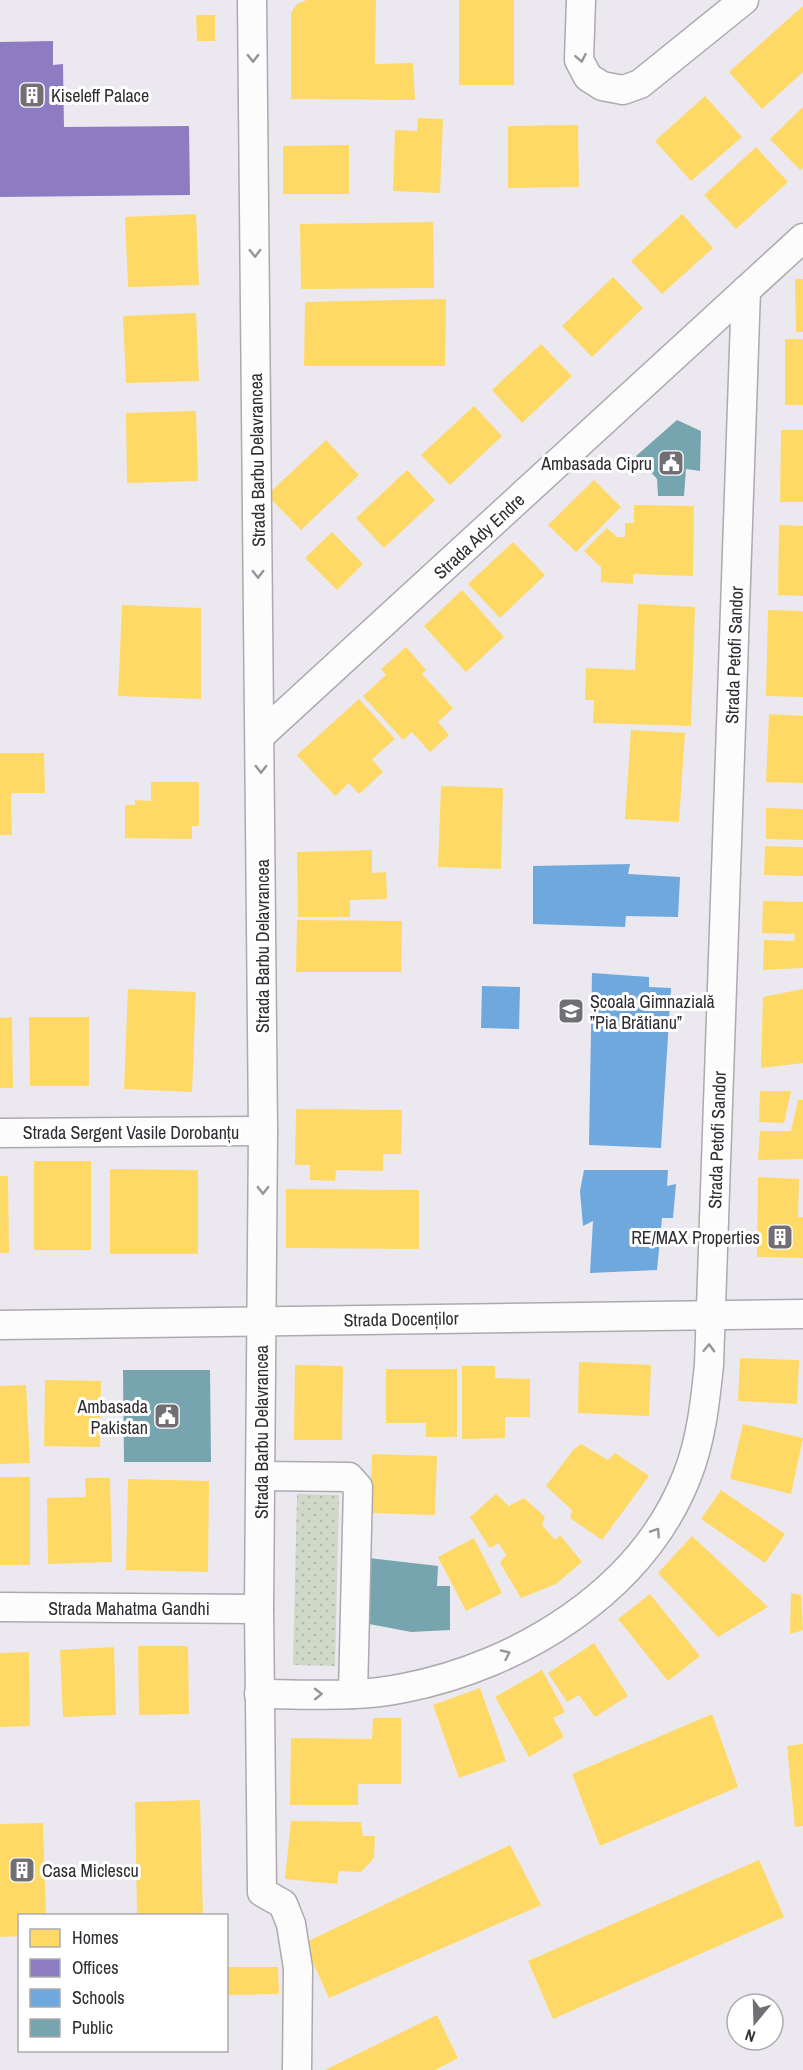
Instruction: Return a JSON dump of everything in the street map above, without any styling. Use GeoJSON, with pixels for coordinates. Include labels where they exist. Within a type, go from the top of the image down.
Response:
{"type":"FeatureCollection","features":[{"type":"Feature","properties":{"kind":"street","name":"Strada Barbu Delavrancea"},"geometry":{"type":"LineString","coordinates":[[252,0],[263,1131],[259,1609],[262,1892],[283,1904],[297,1952],[297,2070]]}},
{"type":"Feature","properties":{"kind":"street"},"geometry":{"type":"LineString","coordinates":[[581,0],[579,60],[588,77],[602,86],[622,90],[640,84],[744,0]]}},
{"type":"Feature","properties":{"kind":"street","name":"Strada Ady Endre"},"geometry":{"type":"LineString","coordinates":[[260,736],[803,238]]}},
{"type":"Feature","properties":{"kind":"street","name":"Strada Petofi Sandor"},"geometry":{"type":"LineString","coordinates":[[259,1694],[353,1694],[403,1688],[455,1675],[503,1656],[546,1633],[584,1608],[620,1576],[646,1547],[670,1511],[687,1476],[705,1402],[711,1315],[746,290]]}},
{"type":"Feature","properties":{"kind":"street","name":"Strada Sergent Vasile Dorobanțu"},"geometry":{"type":"LineString","coordinates":[[0,1133],[263,1131]]}},
{"type":"Feature","properties":{"kind":"street","name":"Strada Docenților"},"geometry":{"type":"LineString","coordinates":[[0,1325],[803,1314]]}},
{"type":"Feature","properties":{"kind":"street"},"geometry":{"type":"LineString","coordinates":[[261,1476],[349,1477],[358,1487],[353,1694]]}},
{"type":"Feature","properties":{"kind":"street","name":"Strada Mahatma Gandhi"},"geometry":{"type":"LineString","coordinates":[[0,1607],[259,1609]]}},
{"type":"Feature","properties":{"kind":"green space"},"geometry":{"type":"Polygon","coordinates":[[[297,1494],[339,1495],[335,1666],[293,1665],[297,1494]]]}},
{"type":"Feature","properties":{"kind":"building: Homes"},"geometry":{"type":"Polygon","coordinates":[[[307,0],[376,0],[375,64],[413,63],[415,100],[291,99],[291,13],[297,4],[307,0]]]}},
{"type":"Feature","properties":{"kind":"building: Homes"},"geometry":{"type":"Polygon","coordinates":[[[459,0],[514,0],[514,85],[459,85],[459,0]]]}},
{"type":"Feature","properties":{"kind":"building: Homes"},"geometry":{"type":"Polygon","coordinates":[[[803,6],[803,72],[762,109],[729,72],[803,6]]]}},
{"type":"Feature","properties":{"kind":"building: Homes"},"geometry":{"type":"Polygon","coordinates":[[[196,15],[215,15],[215,41],[197,41],[196,15]]]}},
{"type":"Feature","properties":{"kind":"building: Homes"},"geometry":{"type":"Polygon","coordinates":[[[705,96],[742,137],[691,181],[655,141],[705,96]]]}},
{"type":"Feature","properties":{"kind":"building: Homes"},"geometry":{"type":"Polygon","coordinates":[[[803,107],[803,168],[800,170],[770,139],[803,107]]]}},
{"type":"Feature","properties":{"kind":"building: Homes"},"geometry":{"type":"Polygon","coordinates":[[[418,118],[443,119],[440,193],[393,191],[395,130],[417,131],[418,118]]]}},
{"type":"Feature","properties":{"kind":"building: Homes"},"geometry":{"type":"Polygon","coordinates":[[[578,125],[579,187],[508,188],[508,126],[578,125]]]}},
{"type":"Feature","properties":{"kind":"building: Homes"},"geometry":{"type":"Polygon","coordinates":[[[349,145],[349,194],[283,194],[283,146],[349,145]]]}},
{"type":"Feature","properties":{"kind":"building: Homes"},"geometry":{"type":"Polygon","coordinates":[[[756,147],[788,182],[736,229],[704,195],[756,147]]]}},
{"type":"Feature","properties":{"kind":"building: Homes"},"geometry":{"type":"Polygon","coordinates":[[[196,214],[199,285],[128,287],[125,217],[196,214]]]}},
{"type":"Feature","properties":{"kind":"building: Homes"},"geometry":{"type":"Polygon","coordinates":[[[682,214],[713,248],[662,294],[631,261],[682,214]]]}},
{"type":"Feature","properties":{"kind":"building: Homes"},"geometry":{"type":"Polygon","coordinates":[[[433,222],[434,288],[301,289],[300,224],[433,222]]]}},
{"type":"Feature","properties":{"kind":"building: Homes"},"geometry":{"type":"Polygon","coordinates":[[[613,277],[643,308],[592,357],[562,326],[613,277]]]}},
{"type":"Feature","properties":{"kind":"building: Homes"},"geometry":{"type":"Polygon","coordinates":[[[795,279],[803,279],[803,332],[796,332],[795,279]]]}},
{"type":"Feature","properties":{"kind":"building: Homes"},"geometry":{"type":"Polygon","coordinates":[[[446,299],[445,366],[304,366],[305,302],[446,299]]]}},
{"type":"Feature","properties":{"kind":"building: Homes"},"geometry":{"type":"Polygon","coordinates":[[[196,313],[199,381],[126,383],[123,316],[196,313]]]}},
{"type":"Feature","properties":{"kind":"building: Homes"},"geometry":{"type":"Polygon","coordinates":[[[785,339],[803,339],[803,405],[785,405],[785,339]]]}},
{"type":"Feature","properties":{"kind":"building: Homes"},"geometry":{"type":"Polygon","coordinates":[[[541,344],[572,376],[522,423],[492,390],[541,344]]]}},
{"type":"Feature","properties":{"kind":"building: Homes"},"geometry":{"type":"Polygon","coordinates":[[[474,406],[502,436],[450,485],[421,455],[474,406]]]}},
{"type":"Feature","properties":{"kind":"building: Homes"},"geometry":{"type":"Polygon","coordinates":[[[196,411],[198,481],[127,483],[126,413],[196,411]]]}},
{"type":"Feature","properties":{"kind":"building: Homes"},"geometry":{"type":"Polygon","coordinates":[[[781,430],[803,430],[803,502],[780,502],[781,430]]]}},
{"type":"Feature","properties":{"kind":"building: Homes"},"geometry":{"type":"Polygon","coordinates":[[[326,440],[359,475],[301,530],[267,495],[326,440]]]}},
{"type":"Feature","properties":{"kind":"building: Homes"},"geometry":{"type":"Polygon","coordinates":[[[407,470],[435,500],[384,548],[356,518],[407,470]]]}},
{"type":"Feature","properties":{"kind":"building: Homes"},"geometry":{"type":"Polygon","coordinates":[[[594,480],[621,507],[576,552],[548,525],[594,480]]]}},
{"type":"Feature","properties":{"kind":"building: Homes"},"geometry":{"type":"Polygon","coordinates":[[[634,505],[694,506],[693,576],[633,574],[633,584],[601,582],[601,567],[584,551],[607,528],[617,537],[625,537],[625,523],[634,523],[634,505]]]}},
{"type":"Feature","properties":{"kind":"building: Homes"},"geometry":{"type":"Polygon","coordinates":[[[779,525],[803,526],[803,596],[778,595],[779,525]]]}},
{"type":"Feature","properties":{"kind":"building: Homes"},"geometry":{"type":"Polygon","coordinates":[[[332,532],[363,564],[337,590],[305,558],[332,532]]]}},
{"type":"Feature","properties":{"kind":"building: Homes"},"geometry":{"type":"Polygon","coordinates":[[[513,542],[545,575],[500,618],[468,584],[513,542]]]}},
{"type":"Feature","properties":{"kind":"building: Homes"},"geometry":{"type":"Polygon","coordinates":[[[462,590],[504,637],[466,672],[424,626],[462,590]]]}},
{"type":"Feature","properties":{"kind":"building: Homes"},"geometry":{"type":"Polygon","coordinates":[[[638,604],[695,607],[691,726],[593,723],[594,700],[585,700],[586,668],[635,670],[638,604]]]}},
{"type":"Feature","properties":{"kind":"building: Homes"},"geometry":{"type":"Polygon","coordinates":[[[122,605],[201,608],[201,699],[118,696],[122,605]]]}},
{"type":"Feature","properties":{"kind":"building: Homes"},"geometry":{"type":"Polygon","coordinates":[[[768,610],[803,611],[803,697],[766,696],[768,610]]]}},
{"type":"Feature","properties":{"kind":"building: Homes"},"geometry":{"type":"Polygon","coordinates":[[[406,647],[426,670],[422,674],[453,708],[438,722],[449,735],[430,752],[412,732],[403,740],[363,696],[386,675],[381,669],[406,647]]]}},
{"type":"Feature","properties":{"kind":"building: Homes"},"geometry":{"type":"Polygon","coordinates":[[[359,699],[395,739],[372,759],[383,772],[359,794],[349,783],[335,796],[297,755],[359,699]]]}},
{"type":"Feature","properties":{"kind":"building: Homes"},"geometry":{"type":"Polygon","coordinates":[[[769,714],[803,716],[803,783],[766,782],[769,714]]]}},
{"type":"Feature","properties":{"kind":"building: Homes"},"geometry":{"type":"Polygon","coordinates":[[[631,730],[685,733],[679,822],[625,819],[631,730]]]}},
{"type":"Feature","properties":{"kind":"building: Homes"},"geometry":{"type":"Polygon","coordinates":[[[0,753],[44,753],[45,793],[11,793],[12,835],[0,835],[0,753]]]}},
{"type":"Feature","properties":{"kind":"building: Homes"},"geometry":{"type":"Polygon","coordinates":[[[151,782],[199,782],[199,826],[192,826],[192,839],[125,838],[125,805],[135,805],[135,800],[151,801],[151,782]]]}},
{"type":"Feature","properties":{"kind":"building: Homes"},"geometry":{"type":"Polygon","coordinates":[[[441,786],[503,788],[501,869],[438,867],[441,786]]]}},
{"type":"Feature","properties":{"kind":"building: Homes"},"geometry":{"type":"Polygon","coordinates":[[[766,808],[803,809],[803,840],[766,839],[766,808]]]}},
{"type":"Feature","properties":{"kind":"building: Homes"},"geometry":{"type":"Polygon","coordinates":[[[765,846],[803,847],[803,876],[764,875],[765,846]]]}},
{"type":"Feature","properties":{"kind":"building: Homes"},"geometry":{"type":"Polygon","coordinates":[[[372,850],[372,873],[386,872],[387,899],[350,900],[350,917],[298,917],[297,852],[372,850]]]}},
{"type":"Feature","properties":{"kind":"building: Homes"},"geometry":{"type":"Polygon","coordinates":[[[763,901],[803,902],[803,968],[763,970],[764,940],[794,941],[795,934],[762,933],[763,901]]]}},
{"type":"Feature","properties":{"kind":"building: Homes"},"geometry":{"type":"Polygon","coordinates":[[[297,920],[402,921],[401,972],[296,972],[297,920]]]}},
{"type":"Feature","properties":{"kind":"building: Homes"},"geometry":{"type":"Polygon","coordinates":[[[128,989],[196,992],[192,1092],[124,1089],[128,989]]]}},
{"type":"Feature","properties":{"kind":"building: Homes"},"geometry":{"type":"Polygon","coordinates":[[[803,989],[803,1063],[761,1068],[763,997],[803,989]]]}},
{"type":"Feature","properties":{"kind":"building: Homes"},"geometry":{"type":"Polygon","coordinates":[[[12,1017],[13,1088],[0,1088],[0,1018],[12,1017]]]}},
{"type":"Feature","properties":{"kind":"building: Homes"},"geometry":{"type":"Polygon","coordinates":[[[29,1017],[89,1017],[89,1086],[30,1086],[29,1017]]]}},
{"type":"Feature","properties":{"kind":"building: Homes"},"geometry":{"type":"Polygon","coordinates":[[[760,1091],[791,1091],[784,1123],[759,1122],[760,1091]]]}},
{"type":"Feature","properties":{"kind":"building: Homes"},"geometry":{"type":"Polygon","coordinates":[[[798,1100],[803,1100],[803,1159],[758,1160],[760,1131],[791,1131],[798,1100]]]}},
{"type":"Feature","properties":{"kind":"building: Homes"},"geometry":{"type":"Polygon","coordinates":[[[296,1109],[402,1110],[401,1154],[383,1154],[383,1171],[336,1170],[335,1181],[310,1180],[310,1165],[295,1165],[296,1109]]]}},
{"type":"Feature","properties":{"kind":"building: Homes"},"geometry":{"type":"Polygon","coordinates":[[[34,1161],[91,1161],[91,1250],[34,1250],[34,1161]]]}},
{"type":"Feature","properties":{"kind":"building: Homes"},"geometry":{"type":"Polygon","coordinates":[[[110,1169],[198,1170],[198,1254],[110,1254],[110,1169]]]}},
{"type":"Feature","properties":{"kind":"building: Homes"},"geometry":{"type":"Polygon","coordinates":[[[0,1176],[8,1176],[9,1253],[0,1253],[0,1176]]]}},
{"type":"Feature","properties":{"kind":"building: Homes"},"geometry":{"type":"Polygon","coordinates":[[[758,1177],[799,1179],[798,1217],[803,1217],[803,1258],[757,1257],[758,1177]]]}},
{"type":"Feature","properties":{"kind":"building: Homes"},"geometry":{"type":"Polygon","coordinates":[[[286,1189],[419,1190],[419,1249],[286,1248],[286,1189]]]}},
{"type":"Feature","properties":{"kind":"building: Homes"},"geometry":{"type":"Polygon","coordinates":[[[740,1358],[799,1360],[797,1404],[738,1401],[740,1358]]]}},
{"type":"Feature","properties":{"kind":"building: Homes"},"geometry":{"type":"Polygon","coordinates":[[[579,1362],[651,1365],[649,1416],[578,1413],[579,1362]]]}},
{"type":"Feature","properties":{"kind":"building: Homes"},"geometry":{"type":"Polygon","coordinates":[[[295,1365],[343,1366],[342,1440],[294,1440],[295,1365]]]}},
{"type":"Feature","properties":{"kind":"building: Homes"},"geometry":{"type":"Polygon","coordinates":[[[462,1366],[495,1366],[495,1378],[530,1379],[530,1417],[505,1417],[505,1438],[462,1439],[462,1366]]]}},
{"type":"Feature","properties":{"kind":"building: Homes"},"geometry":{"type":"Polygon","coordinates":[[[386,1369],[457,1369],[457,1437],[426,1437],[426,1423],[386,1423],[386,1369]]]}},
{"type":"Feature","properties":{"kind":"building: Homes"},"geometry":{"type":"Polygon","coordinates":[[[45,1380],[101,1381],[100,1447],[44,1446],[45,1380]]]}},
{"type":"Feature","properties":{"kind":"building: Homes"},"geometry":{"type":"Polygon","coordinates":[[[26,1385],[30,1463],[0,1464],[0,1386],[26,1385]]]}},
{"type":"Feature","properties":{"kind":"building: Homes"},"geometry":{"type":"Polygon","coordinates":[[[743,1424],[803,1438],[791,1494],[730,1479],[743,1424]]]}},
{"type":"Feature","properties":{"kind":"building: Homes"},"geometry":{"type":"Polygon","coordinates":[[[581,1444],[608,1460],[615,1453],[649,1476],[602,1540],[570,1518],[572,1510],[546,1486],[573,1450],[581,1444]]]}},
{"type":"Feature","properties":{"kind":"building: Homes"},"geometry":{"type":"Polygon","coordinates":[[[372,1454],[437,1456],[435,1515],[370,1513],[372,1454]]]}},
{"type":"Feature","properties":{"kind":"building: Homes"},"geometry":{"type":"Polygon","coordinates":[[[0,1477],[30,1477],[30,1565],[0,1565],[0,1477]]]}},
{"type":"Feature","properties":{"kind":"building: Homes"},"geometry":{"type":"Polygon","coordinates":[[[85,1478],[110,1478],[112,1562],[48,1564],[47,1498],[86,1497],[85,1478]]]}},
{"type":"Feature","properties":{"kind":"building: Homes"},"geometry":{"type":"Polygon","coordinates":[[[128,1479],[209,1481],[208,1572],[126,1570],[128,1479]]]}},
{"type":"Feature","properties":{"kind":"building: Homes"},"geometry":{"type":"Polygon","coordinates":[[[721,1490],[785,1534],[765,1563],[701,1519],[721,1490]]]}},
{"type":"Feature","properties":{"kind":"building: Homes"},"geometry":{"type":"Polygon","coordinates":[[[496,1494],[509,1506],[524,1498],[545,1517],[542,1525],[555,1540],[560,1535],[582,1562],[556,1584],[521,1598],[500,1563],[506,1555],[499,1543],[490,1548],[470,1517],[496,1494]]]}},
{"type":"Feature","properties":{"kind":"building: Homes"},"geometry":{"type":"Polygon","coordinates":[[[692,1536],[768,1607],[718,1637],[658,1573],[692,1536]]]}},
{"type":"Feature","properties":{"kind":"building: Homes"},"geometry":{"type":"Polygon","coordinates":[[[474,1538],[502,1593],[466,1611],[438,1557],[474,1538]]]}},
{"type":"Feature","properties":{"kind":"building: Homes"},"geometry":{"type":"Polygon","coordinates":[[[801,1588],[803,1630],[790,1634],[791,1593],[801,1595],[801,1588]]]}},
{"type":"Feature","properties":{"kind":"building: Homes"},"geometry":{"type":"Polygon","coordinates":[[[650,1594],[700,1656],[668,1681],[618,1619],[650,1594]]]}},
{"type":"Feature","properties":{"kind":"building: Homes"},"geometry":{"type":"Polygon","coordinates":[[[594,1643],[628,1696],[595,1717],[579,1695],[567,1702],[548,1673],[594,1643]]]}},
{"type":"Feature","properties":{"kind":"building: Homes"},"geometry":{"type":"Polygon","coordinates":[[[138,1646],[188,1646],[189,1714],[139,1715],[138,1646]]]}},
{"type":"Feature","properties":{"kind":"building: Homes"},"geometry":{"type":"Polygon","coordinates":[[[114,1647],[116,1715],[63,1717],[60,1650],[114,1647]]]}},
{"type":"Feature","properties":{"kind":"building: Homes"},"geometry":{"type":"Polygon","coordinates":[[[29,1652],[30,1726],[0,1727],[0,1653],[29,1652]]]}},
{"type":"Feature","properties":{"kind":"building: Homes"},"geometry":{"type":"Polygon","coordinates":[[[542,1670],[565,1712],[553,1718],[564,1737],[529,1757],[495,1697],[542,1670]]]}},
{"type":"Feature","properties":{"kind":"building: Homes"},"geometry":{"type":"Polygon","coordinates":[[[480,1688],[506,1761],[459,1778],[433,1705],[480,1688]]]}},
{"type":"Feature","properties":{"kind":"building: Homes"},"geometry":{"type":"Polygon","coordinates":[[[712,1714],[738,1787],[600,1846],[572,1774],[712,1714]]]}},
{"type":"Feature","properties":{"kind":"building: Homes"},"geometry":{"type":"Polygon","coordinates":[[[373,1718],[401,1718],[401,1784],[358,1784],[358,1805],[290,1805],[291,1738],[372,1739],[373,1718]]]}},
{"type":"Feature","properties":{"kind":"building: Homes"},"geometry":{"type":"Polygon","coordinates":[[[803,1744],[803,1826],[795,1827],[787,1746],[803,1744]]]}},
{"type":"Feature","properties":{"kind":"building: Homes"},"geometry":{"type":"Polygon","coordinates":[[[200,1800],[203,1914],[137,1914],[135,1802],[200,1800]]]}},
{"type":"Feature","properties":{"kind":"building: Homes"},"geometry":{"type":"Polygon","coordinates":[[[291,1821],[361,1822],[363,1836],[375,1836],[374,1858],[361,1872],[339,1871],[337,1884],[285,1879],[291,1821]]]}},
{"type":"Feature","properties":{"kind":"building: Homes","name":"Casa Miclescu"},"geometry":{"type":"Polygon","coordinates":[[[43,1823],[46,1914],[18,1914],[18,1936],[0,1937],[0,1824],[43,1823]]]}},
{"type":"Feature","properties":{"kind":"building: Homes"},"geometry":{"type":"Polygon","coordinates":[[[510,1845],[541,1905],[329,1998],[304,1943],[510,1845]]]}},
{"type":"Feature","properties":{"kind":"building: Homes"},"geometry":{"type":"Polygon","coordinates":[[[759,1860],[784,1917],[553,2019],[528,1961],[759,1860]]]}},
{"type":"Feature","properties":{"kind":"building: Homes"},"geometry":{"type":"Polygon","coordinates":[[[228,1967],[278,1967],[279,1994],[228,1995],[228,1967]]]}},
{"type":"Feature","properties":{"kind":"building: Homes"},"geometry":{"type":"Polygon","coordinates":[[[437,2015],[458,2058],[435,2070],[325,2070],[437,2015]]]}},
{"type":"Feature","properties":{"kind":"building: Offices","name":"Kiseleff Palace"},"geometry":{"type":"Polygon","coordinates":[[[53,41],[53,65],[63,64],[64,127],[189,126],[190,195],[0,197],[0,42],[53,41]]]}},
{"type":"Feature","properties":{"kind":"building: Schools"},"geometry":{"type":"Polygon","coordinates":[[[630,864],[628,874],[680,877],[678,917],[626,916],[625,927],[533,924],[533,866],[630,864]]]}},
{"type":"Feature","properties":{"kind":"building: Schools"},"geometry":{"type":"Polygon","coordinates":[[[592,973],[649,977],[649,987],[671,988],[661,1148],[589,1145],[592,973]]]}},
{"type":"Feature","properties":{"kind":"building: Schools"},"geometry":{"type":"Polygon","coordinates":[[[482,986],[520,987],[519,1029],[481,1028],[482,986]]]}},
{"type":"Feature","properties":{"kind":"building: Schools"},"geometry":{"type":"Polygon","coordinates":[[[584,1170],[668,1170],[667,1186],[676,1184],[673,1218],[662,1218],[657,1270],[590,1273],[593,1221],[583,1226],[580,1191],[584,1170]]]}},
{"type":"Feature","properties":{"kind":"building: Public","name":"Ambasada Cipru"},"geometry":{"type":"Polygon","coordinates":[[[677,420],[701,431],[700,471],[686,469],[684,496],[658,496],[657,479],[636,456],[677,420]]]}},
{"type":"Feature","properties":{"kind":"building: Public","name":"Ambasada Pakistan"},"geometry":{"type":"Polygon","coordinates":[[[123,1370],[210,1370],[211,1462],[124,1462],[123,1370]]]}},
{"type":"Feature","properties":{"kind":"building: Public"},"geometry":{"type":"Polygon","coordinates":[[[369,1558],[438,1566],[437,1586],[450,1586],[450,1630],[411,1632],[364,1623],[369,1558]]]}},
{"type":"Feature","properties":{"kind":"place","name":"Kiseleff Palace"},"geometry":{"type":"Point","coordinates":[32,95]}},
{"type":"Feature","properties":{"kind":"place","name":"Ambasada Cipru"},"geometry":{"type":"Point","coordinates":[671,463]}},
{"type":"Feature","properties":{"kind":"place","name":"Școala Gimnazială ”Pia Brătianu”"},"geometry":{"type":"Point","coordinates":[571,1011]}},
{"type":"Feature","properties":{"kind":"place","name":"RE/MAX Properties"},"geometry":{"type":"Point","coordinates":[780,1237]}},
{"type":"Feature","properties":{"kind":"place","name":"Ambasada Pakistan"},"geometry":{"type":"Point","coordinates":[167,1416]}},
{"type":"Feature","properties":{"kind":"place","name":"Casa Miclescu"},"geometry":{"type":"Point","coordinates":[22,1870]}}]}
